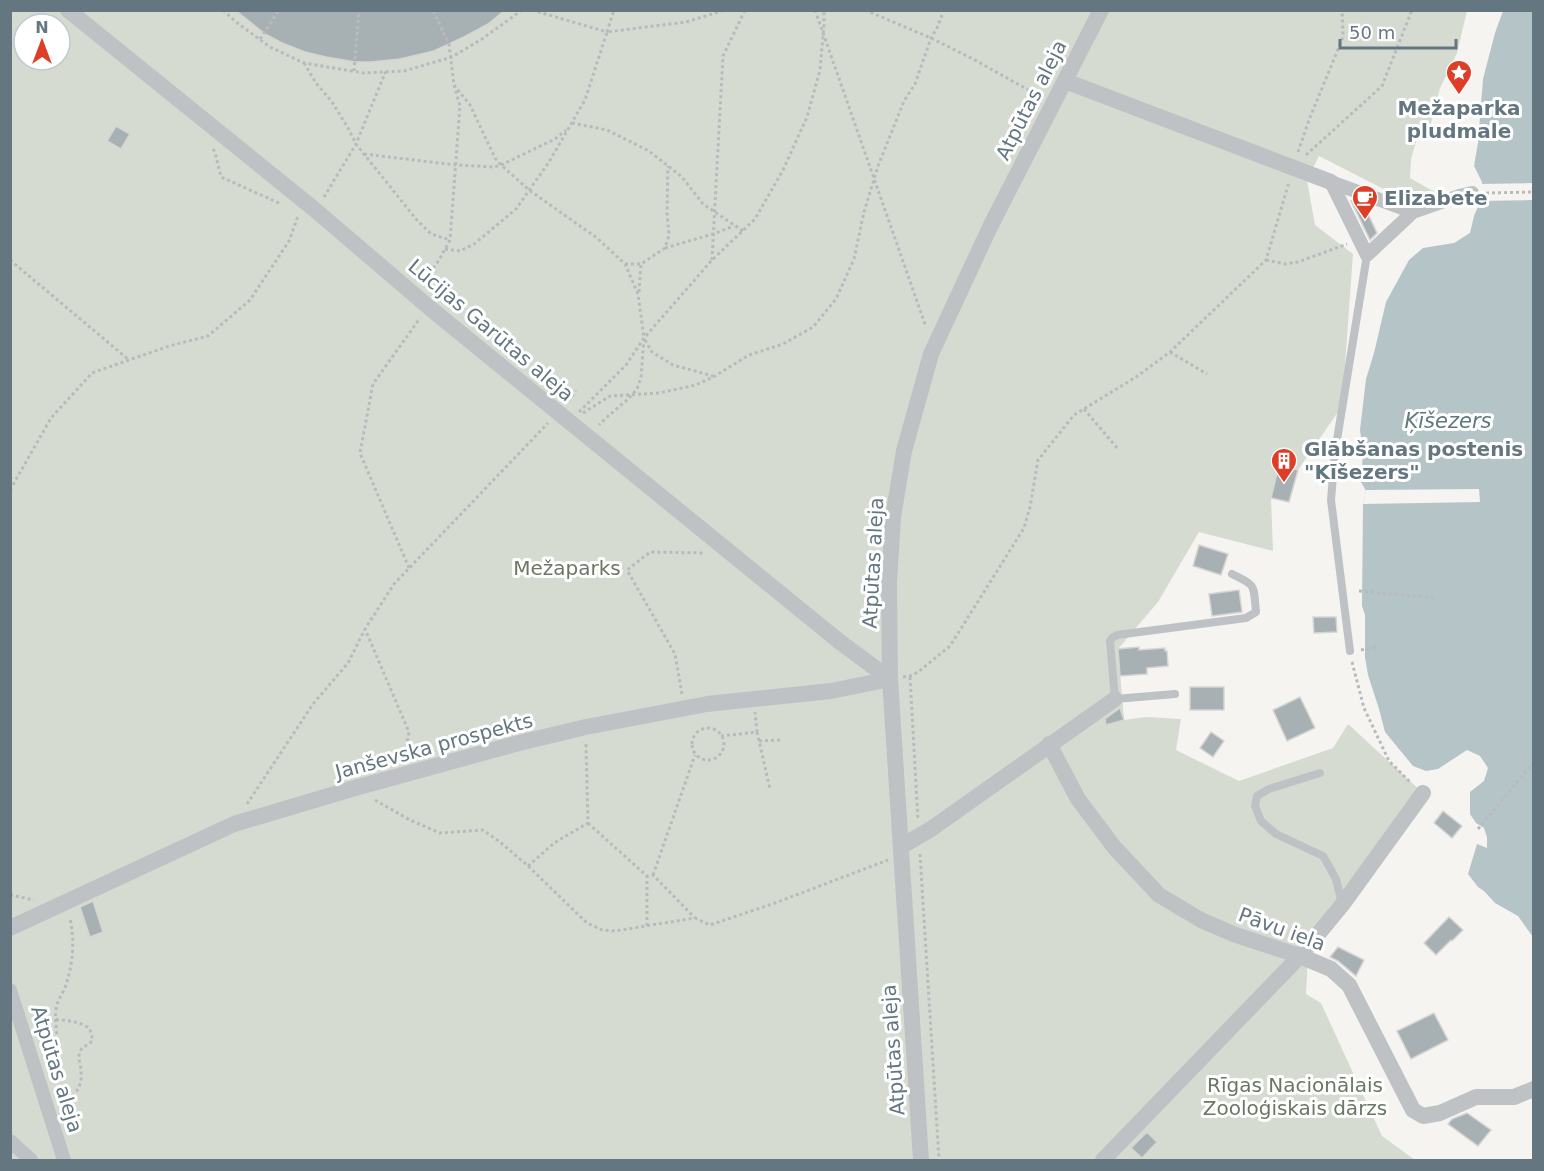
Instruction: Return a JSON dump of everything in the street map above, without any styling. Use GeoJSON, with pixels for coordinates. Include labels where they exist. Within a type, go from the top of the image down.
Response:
{"type":"FeatureCollection","features":[{"type":"Feature","properties":{"kind":"street","name":"Lūcijas Garūtas aleja"},"geometry":{"type":"LineString","coordinates":[[68,10],[306,210],[414,294],[840,642],[890,679]]}},
{"type":"Feature","properties":{"kind":"street","name":"Atpūtas aleja"},"geometry":{"type":"LineString","coordinates":[[921,1161],[890,679],[889,583],[893,517],[904,451],[934,348],[990,227],[1101,10]]}},
{"type":"Feature","properties":{"kind":"street"},"geometry":{"type":"LineString","coordinates":[[1065,81],[1413,212]]}},
{"type":"Feature","properties":{"kind":"street"},"geometry":{"type":"LineString","coordinates":[[1331,182],[1367,255],[1413,212],[1472,193]]}},
{"type":"Feature","properties":{"kind":"street","name":"Janševska prospekts"},"geometry":{"type":"LineString","coordinates":[[10,928],[234,824],[355,788],[586,727],[707,704],[831,691],[890,679]]}},
{"type":"Feature","properties":{"kind":"street"},"geometry":{"type":"LineString","coordinates":[[902,850],[918,836],[1115,699]]}},
{"type":"Feature","properties":{"kind":"street","name":"Pāvu iela"},"geometry":{"type":"LineString","coordinates":[[1049,744],[1078,800],[1114,847],[1159,895],[1201,921],[1331,969],[1349,985],[1413,1110],[1423,1116],[1440,1113],[1476,1097],[1514,1097],[1533,1089]]}},
{"type":"Feature","properties":{"kind":"street"},"geometry":{"type":"LineString","coordinates":[[1103,1161],[1300,956],[1342,905],[1423,793]]}},
{"type":"Feature","properties":{"kind":"street","name":"Atpūtas aleja"},"geometry":{"type":"LineString","coordinates":[[10,990],[64,1161]]}},
{"type":"Feature","properties":{"kind":"street"},"geometry":{"type":"LineString","coordinates":[[10,1141],[31,1161]]}},
{"type":"Feature","properties":{"kind":"lane"},"geometry":{"type":"LineString","coordinates":[[1350,651],[1331,500],[1335,452],[1367,255]]}},
{"type":"Feature","properties":{"kind":"lane"},"geometry":{"type":"LineString","coordinates":[[1175,694],[1115,699],[1110,641],[1117,635],[1251,616],[1256,612],[1254,589],[1251,583],[1232,574]]}},
{"type":"Feature","properties":{"kind":"lane"},"geometry":{"type":"LineString","coordinates":[[1320,773],[1269,789],[1257,796],[1255,806],[1261,821],[1276,834],[1323,856],[1336,879],[1342,905]]}},
{"type":"Feature","properties":{"kind":"path"},"geometry":{"type":"LineString","coordinates":[[223,10],[270,47],[304,63],[354,72],[385,73]]}},
{"type":"Feature","properties":{"kind":"path"},"geometry":{"type":"LineString","coordinates":[[260,40],[279,10]]}},
{"type":"Feature","properties":{"kind":"path"},"geometry":{"type":"LineString","coordinates":[[354,72],[359,10]]}},
{"type":"Feature","properties":{"kind":"path"},"geometry":{"type":"LineString","coordinates":[[414,294],[439,261],[450,240],[456,165],[460,106],[454,85],[449,44],[434,10]]}},
{"type":"Feature","properties":{"kind":"path"},"geometry":{"type":"LineString","coordinates":[[385,73],[379,73],[404,71],[452,57],[522,10]]}},
{"type":"Feature","properties":{"kind":"path"},"geometry":{"type":"LineString","coordinates":[[532,10],[607,32],[686,22],[725,10]]}},
{"type":"Feature","properties":{"kind":"path"},"geometry":{"type":"LineString","coordinates":[[445,249],[460,251],[474,244],[516,209],[549,162],[585,100],[614,10]]}},
{"type":"Feature","properties":{"kind":"path"},"geometry":{"type":"LineString","coordinates":[[712,261],[723,56],[745,10]]}},
{"type":"Feature","properties":{"kind":"path"},"geometry":{"type":"LineString","coordinates":[[815,10],[934,348]]}},
{"type":"Feature","properties":{"kind":"path"},"geometry":{"type":"LineString","coordinates":[[234,824],[313,704],[348,663],[365,629],[394,584],[563,417],[626,365],[644,338],[712,261],[755,219],[783,170],[807,117],[820,70],[824,10]]}},
{"type":"Feature","properties":{"kind":"path"},"geometry":{"type":"LineString","coordinates":[[865,10],[931,38],[1053,104]]}},
{"type":"Feature","properties":{"kind":"path"},"geometry":{"type":"LineString","coordinates":[[563,417],[610,396],[659,393],[696,385],[749,355],[783,344],[813,327],[836,299],[854,259],[874,178],[904,101],[915,84],[931,38],[944,10]]}},
{"type":"Feature","properties":{"kind":"path"},"geometry":{"type":"LineString","coordinates":[[890,679],[910,676],[918,672],[950,646],[957,636],[1024,528],[1038,460],[1074,415],[1136,377],[1170,352],[1266,260],[1309,120],[1343,37],[1342,10]]}},
{"type":"Feature","properties":{"kind":"path"},"geometry":{"type":"LineString","coordinates":[[1294,167],[1382,86],[1412,10]]}},
{"type":"Feature","properties":{"kind":"path"},"geometry":{"type":"LineString","coordinates":[[304,63],[316,83],[332,102],[356,144],[416,219],[431,234],[450,240]]}},
{"type":"Feature","properties":{"kind":"path"},"geometry":{"type":"LineString","coordinates":[[10,490],[51,418],[92,373],[169,346],[208,336],[250,300],[289,241],[306,210],[325,196],[356,144],[385,73]]}},
{"type":"Feature","properties":{"kind":"path"},"geometry":{"type":"LineString","coordinates":[[454,85],[470,105],[495,158],[501,165],[529,189],[597,238],[625,264],[638,294]]}},
{"type":"Feature","properties":{"kind":"path"},"geometry":{"type":"LineString","coordinates":[[572,123],[607,130],[649,151],[682,177],[704,204],[743,231]]}},
{"type":"Feature","properties":{"kind":"path"},"geometry":{"type":"LineString","coordinates":[[364,154],[494,167],[555,139],[568,129]]}},
{"type":"Feature","properties":{"kind":"path"},"geometry":{"type":"LineString","coordinates":[[210,144],[215,152],[221,177],[290,207]]}},
{"type":"Feature","properties":{"kind":"path"},"geometry":{"type":"LineString","coordinates":[[665,248],[669,235],[668,166]]}},
{"type":"Feature","properties":{"kind":"path"},"geometry":{"type":"LineString","coordinates":[[1472,193],[1533,192]]}},
{"type":"Feature","properties":{"kind":"path"},"geometry":{"type":"LineString","coordinates":[[625,264],[641,264],[665,248],[735,225]]}},
{"type":"Feature","properties":{"kind":"path"},"geometry":{"type":"LineString","coordinates":[[1266,260],[1285,264],[1298,262],[1350,243]]}},
{"type":"Feature","properties":{"kind":"path"},"geometry":{"type":"LineString","coordinates":[[10,260],[129,360]]}},
{"type":"Feature","properties":{"kind":"path"},"geometry":{"type":"LineString","coordinates":[[589,438],[606,418],[637,389],[641,378],[644,338],[638,294],[641,264]]}},
{"type":"Feature","properties":{"kind":"path"},"geometry":{"type":"LineString","coordinates":[[409,568],[360,453],[373,384],[423,314]]}},
{"type":"Feature","properties":{"kind":"path"},"geometry":{"type":"LineString","coordinates":[[644,338],[652,352],[673,365],[715,376]]}},
{"type":"Feature","properties":{"kind":"path"},"geometry":{"type":"LineString","coordinates":[[1170,352],[1207,374]]}},
{"type":"Feature","properties":{"kind":"path"},"geometry":{"type":"LineString","coordinates":[[1084,409],[1117,448]]}},
{"type":"Feature","properties":{"kind":"path"},"geometry":{"type":"LineString","coordinates":[[684,708],[675,654],[627,570],[650,552],[715,553],[723,547]]}},
{"type":"Feature","properties":{"kind":"path"},"geometry":{"type":"LineString","coordinates":[[1359,591],[1435,598]]}},
{"type":"Feature","properties":{"kind":"path"},"geometry":{"type":"LineString","coordinates":[[365,629],[409,732],[400,776]]}},
{"type":"Feature","properties":{"kind":"path"},"geometry":{"type":"LineString","coordinates":[[1361,650],[1380,646]]}},
{"type":"Feature","properties":{"kind":"path"},"geometry":{"type":"LineString","coordinates":[[1350,651],[1364,708],[1389,761],[1423,793]]}},
{"type":"Feature","properties":{"kind":"path"},"geometry":{"type":"LineString","coordinates":[[910,676],[939,1161]]}},
{"type":"Feature","properties":{"kind":"path"},"geometry":{"type":"LineString","coordinates":[[754,699],[757,732],[770,789]]}},
{"type":"Feature","properties":{"kind":"path"},"geometry":{"type":"LineString","coordinates":[[586,727],[588,823],[647,876],[646,926]]}},
{"type":"Feature","properties":{"kind":"path"},"geometry":{"type":"LineString","coordinates":[[708,728],[722,736],[724,746],[715,758],[705,760],[695,755],[692,741],[698,731],[708,728]]}},
{"type":"Feature","properties":{"kind":"path"},"geometry":{"type":"LineString","coordinates":[[722,736],[757,732]]}},
{"type":"Feature","properties":{"kind":"path"},"geometry":{"type":"LineString","coordinates":[[759,741],[780,740]]}},
{"type":"Feature","properties":{"kind":"path"},"geometry":{"type":"LineString","coordinates":[[653,875],[695,755]]}},
{"type":"Feature","properties":{"kind":"path"},"geometry":{"type":"LineString","coordinates":[[1479,829],[1533,762]]}},
{"type":"Feature","properties":{"kind":"path"},"geometry":{"type":"LineString","coordinates":[[355,788],[410,820],[440,833],[483,830],[528,866],[587,923],[602,930],[615,931],[695,918]]}},
{"type":"Feature","properties":{"kind":"path"},"geometry":{"type":"LineString","coordinates":[[528,866],[554,843],[588,823]]}},
{"type":"Feature","properties":{"kind":"path"},"geometry":{"type":"LineString","coordinates":[[653,875],[695,918],[711,925],[775,903],[902,850]]}},
{"type":"Feature","properties":{"kind":"path"},"geometry":{"type":"LineString","coordinates":[[647,876],[653,875]]}},
{"type":"Feature","properties":{"kind":"path"},"geometry":{"type":"LineString","coordinates":[[38,1078],[48,1069],[56,1055],[58,1044],[56,1007],[70,969],[74,945],[65,902]]}},
{"type":"Feature","properties":{"kind":"path"},"geometry":{"type":"LineString","coordinates":[[19,1017],[56,1019],[84,1026],[90,1030],[92,1038],[90,1044],[80,1053],[79,1089],[70,1100],[49,1114]]}},
{"type":"Feature","properties":{"kind":"green space","name":"Mežaparks"},"geometry":{"type":"Polygon","coordinates":[[[10,11],[1467,11],[1457,53],[1440,88],[1430,127],[1416,142],[1411,159],[1410,178],[1440,195],[1413,204],[1319,156],[1307,180],[1315,225],[1353,254],[1342,406],[1298,470],[1279,466],[1271,498],[1273,551],[1199,532],[1158,602],[1118,649],[1124,720],[1146,717],[1181,719],[1176,750],[1239,781],[1333,748],[1348,724],[1423,793],[1309,938],[1306,994],[1321,1003],[1382,1136],[1415,1160],[11,1160],[10,11]]]}},
{"type":"Feature","properties":{"kind":"water","name":"Ķīšezers"},"geometry":{"type":"Polygon","coordinates":[[[1503,11],[1533,11],[1533,937],[1518,916],[1495,903],[1468,874],[1477,844],[1487,848],[1484,828],[1476,823],[1470,814],[1470,792],[1484,781],[1488,768],[1480,756],[1467,750],[1438,769],[1426,771],[1413,766],[1385,732],[1368,675],[1365,657],[1365,615],[1362,606],[1363,504],[1366,491],[1361,482],[1363,453],[1360,430],[1366,379],[1386,302],[1409,260],[1423,248],[1454,243],[1470,233],[1481,200],[1482,182],[1474,166],[1483,79],[1503,11]]]}},
{"type":"Feature","properties":{"kind":"pier"},"geometry":{"type":"Polygon","coordinates":[[[1533,183],[1533,200],[1477,201],[1479,184],[1533,183]]]}},
{"type":"Feature","properties":{"kind":"pier"},"geometry":{"type":"Polygon","coordinates":[[[1479,489],[1480,502],[1363,504],[1366,490],[1479,489]]]}},
{"type":"Feature","properties":{"kind":"building"},"geometry":{"type":"Polygon","coordinates":[[[235,10],[505,10],[488,24],[434,51],[400,59],[355,62],[305,52],[282,43],[265,34],[235,10]]]}},
{"type":"Feature","properties":{"kind":"building"},"geometry":{"type":"Polygon","coordinates":[[[116,126],[130,134],[121,149],[107,141],[116,126]]]}},
{"type":"Feature","properties":{"kind":"building"},"geometry":{"type":"Polygon","coordinates":[[[1351,201],[1363,203],[1377,233],[1370,240],[1351,201]]]}},
{"type":"Feature","properties":{"kind":"building","name":"Glābšanas postenis \"Ķīšezers\""},"geometry":{"type":"Polygon","coordinates":[[[1279,465],[1298,470],[1289,502],[1271,498],[1279,465]]]}},
{"type":"Feature","properties":{"kind":"building"},"geometry":{"type":"Polygon","coordinates":[[[1199,545],[1228,554],[1221,575],[1193,566],[1199,545]]]}},
{"type":"Feature","properties":{"kind":"building"},"geometry":{"type":"Polygon","coordinates":[[[1239,590],[1242,612],[1212,616],[1209,594],[1239,590]]]}},
{"type":"Feature","properties":{"kind":"building"},"geometry":{"type":"Polygon","coordinates":[[[1313,617],[1336,617],[1337,632],[1314,633],[1313,617]]]}},
{"type":"Feature","properties":{"kind":"building"},"geometry":{"type":"Polygon","coordinates":[[[1139,647],[1139,650],[1165,648],[1168,666],[1147,668],[1147,674],[1120,676],[1118,649],[1139,647]]]}},
{"type":"Feature","properties":{"kind":"building"},"geometry":{"type":"Polygon","coordinates":[[[1190,687],[1224,687],[1224,710],[1190,710],[1190,687]]]}},
{"type":"Feature","properties":{"kind":"building"},"geometry":{"type":"Polygon","coordinates":[[[1300,697],[1315,728],[1287,741],[1273,710],[1300,697]]]}},
{"type":"Feature","properties":{"kind":"building"},"geometry":{"type":"Polygon","coordinates":[[[1120,708],[1124,720],[1106,725],[1105,719],[1120,708]]]}},
{"type":"Feature","properties":{"kind":"building"},"geometry":{"type":"Polygon","coordinates":[[[1211,732],[1224,741],[1213,757],[1200,748],[1211,732]]]}},
{"type":"Feature","properties":{"kind":"building"},"geometry":{"type":"Polygon","coordinates":[[[1443,811],[1462,826],[1452,838],[1434,823],[1443,811]]]}},
{"type":"Feature","properties":{"kind":"building"},"geometry":{"type":"Polygon","coordinates":[[[93,901],[103,932],[90,937],[80,907],[93,901]]]}},
{"type":"Feature","properties":{"kind":"building"},"geometry":{"type":"Polygon","coordinates":[[[1449,917],[1463,930],[1436,955],[1424,943],[1449,917]]]}},
{"type":"Feature","properties":{"kind":"building"},"geometry":{"type":"Polygon","coordinates":[[[1338,947],[1364,960],[1356,976],[1330,957],[1338,947]]]}},
{"type":"Feature","properties":{"kind":"building"},"geometry":{"type":"Polygon","coordinates":[[[1434,1013],[1448,1040],[1411,1059],[1397,1031],[1434,1013]]]}},
{"type":"Feature","properties":{"kind":"building"},"geometry":{"type":"Polygon","coordinates":[[[1467,1113],[1491,1130],[1478,1146],[1448,1124],[1452,1119],[1467,1113]]]}},
{"type":"Feature","properties":{"kind":"building"},"geometry":{"type":"Polygon","coordinates":[[[1147,1132],[1157,1142],[1142,1158],[1131,1148],[1147,1132]]]}},
{"type":"Feature","properties":{"kind":"place","name":"Mežaparka pludmale"},"geometry":{"type":"Point","coordinates":[1459,96]}},
{"type":"Feature","properties":{"kind":"place","name":"Elizabete"},"geometry":{"type":"Point","coordinates":[1365,221]}},
{"type":"Feature","properties":{"kind":"place","name":"Glābšanas postenis \"Ķīšezers\""},"geometry":{"type":"Point","coordinates":[1284,484]}},
{"type":"Feature","properties":{"kind":"park label","name":"Rīgas Nacionālais Zooloģiskais dārzs"},"geometry":{"type":"Point","coordinates":[1295,1096]}}]}
